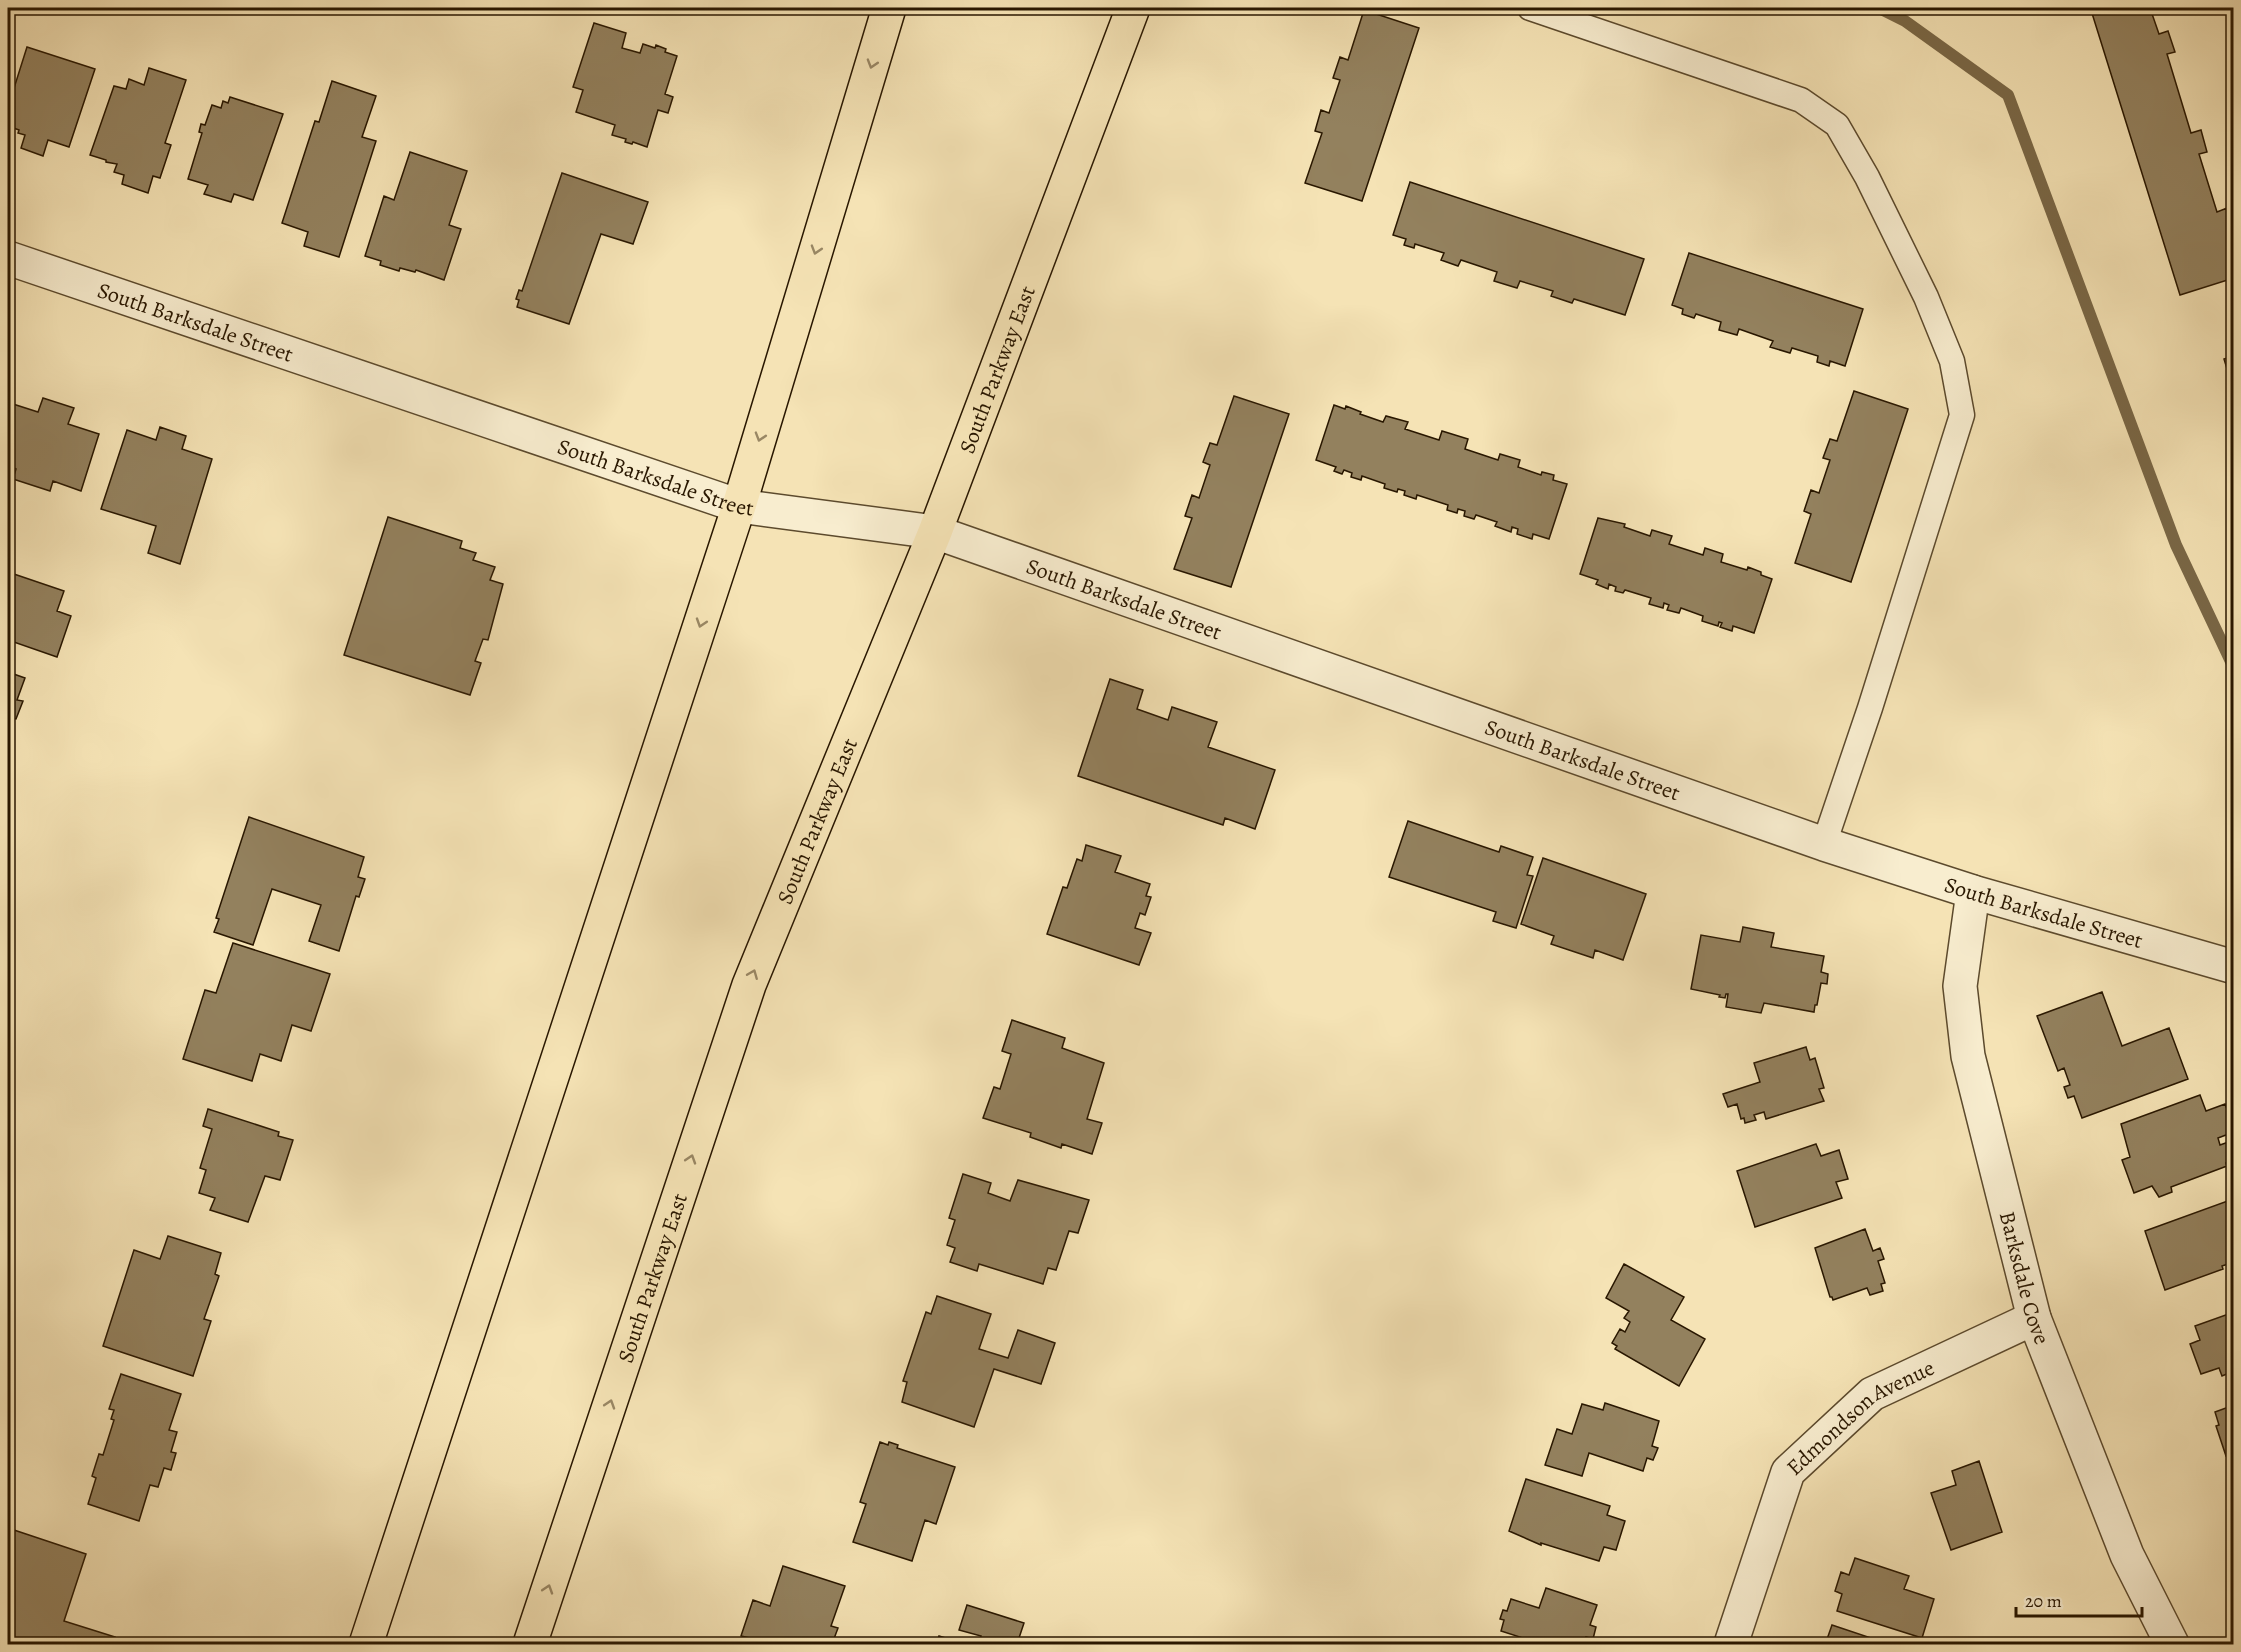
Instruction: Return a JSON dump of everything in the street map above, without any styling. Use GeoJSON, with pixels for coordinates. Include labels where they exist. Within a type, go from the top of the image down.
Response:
{"type":"FeatureCollection","features":[{"type":"Feature","properties":{"kind":"main road"},"geometry":{"type":"LineString","coordinates":[[366,1644],[739,506],[889,8]]}},
{"type":"Feature","properties":{"kind":"main road","name":"South Parkway East"},"geometry":{"type":"LineString","coordinates":[[530,1644],[749,985],[935,532],[1133,8]]}},
{"type":"Feature","properties":{"kind":"street","name":"South Barksdale Street"},"geometry":{"type":"LineString","coordinates":[[8,258],[739,506],[935,532],[1824,844],[1973,892],[2234,967]]}},
{"type":"Feature","properties":{"kind":"street","name":"Barksdale Cove"},"geometry":{"type":"LineString","coordinates":[[1973,892],[1960,986],[1968,1056],[2034,1318],[2127,1555],[2172,1644]]}},
{"type":"Feature","properties":{"kind":"street","name":"Edmondson Avenue"},"geometry":{"type":"LineString","coordinates":[[1731,1644],[1788,1472],[1872,1394],[2034,1318]]}},
{"type":"Feature","properties":{"kind":"lane"},"geometry":{"type":"LineString","coordinates":[[1530,8],[1801,100],[1837,125],[1868,177],[1926,297],[1952,361],[1962,415],[1870,708],[1824,844]]}},
{"type":"Feature","properties":{"kind":"building"},"geometry":{"type":"Polygon","coordinates":[[[2150,8],[2159,34],[2168,31],[2175,52],[2167,54],[2191,133],[2201,130],[2207,152],[2199,154],[2217,212],[2227,208],[2234,230],[2227,235],[2234,257],[2234,278],[2180,295],[2091,10],[2150,8]]]}},
{"type":"Feature","properties":{"kind":"building"},"geometry":{"type":"Polygon","coordinates":[[[1364,10],[1419,28],[1362,201],[1305,183],[1322,133],[1315,131],[1321,110],[1329,113],[1340,80],[1333,78],[1340,57],[1348,60],[1364,10]]]}},
{"type":"Feature","properties":{"kind":"building"},"geometry":{"type":"Polygon","coordinates":[[[594,23],[626,33],[622,48],[640,53],[643,44],[655,48],[656,45],[666,49],[665,52],[677,56],[665,94],[673,97],[668,113],[658,110],[647,147],[625,142],[626,139],[612,135],[615,125],[576,112],[583,90],[573,87],[594,23]]]}},
{"type":"Feature","properties":{"kind":"building"},"geometry":{"type":"Polygon","coordinates":[[[27,47],[95,69],[69,147],[48,140],[43,156],[21,148],[25,135],[8,126],[8,107],[27,47]]]}},
{"type":"Feature","properties":{"kind":"building"},"geometry":{"type":"Polygon","coordinates":[[[149,68],[186,80],[165,143],[171,145],[160,178],[153,176],[148,193],[122,184],[124,175],[114,172],[117,164],[90,155],[114,86],[126,89],[129,79],[144,85],[149,68]]]}},
{"type":"Feature","properties":{"kind":"building"},"geometry":{"type":"Polygon","coordinates":[[[332,81],[376,96],[362,137],[376,141],[339,257],[304,246],[308,232],[282,223],[315,121],[319,122],[332,81]]]}},
{"type":"Feature","properties":{"kind":"building"},"geometry":{"type":"Polygon","coordinates":[[[230,97],[283,114],[253,200],[234,194],[231,202],[204,194],[208,185],[188,179],[202,133],[199,132],[201,124],[205,125],[212,105],[221,108],[223,101],[228,103],[230,97]]]}},
{"type":"Feature","properties":{"kind":"building"},"geometry":{"type":"Polygon","coordinates":[[[410,152],[467,171],[449,225],[461,229],[444,280],[416,270],[415,272],[400,268],[399,271],[380,265],[381,261],[365,256],[384,196],[394,200],[410,152]]]}},
{"type":"Feature","properties":{"kind":"building"},"geometry":{"type":"Polygon","coordinates":[[[562,173],[648,202],[633,244],[601,234],[569,324],[517,307],[519,300],[516,299],[519,290],[522,291],[562,173]]]}},
{"type":"Feature","properties":{"kind":"building"},"geometry":{"type":"Polygon","coordinates":[[[1410,182],[1644,259],[1625,315],[1574,299],[1572,303],[1551,296],[1553,291],[1520,281],[1517,288],[1494,281],[1497,272],[1461,260],[1458,266],[1441,260],[1444,253],[1415,244],[1414,248],[1404,245],[1406,239],[1393,235],[1410,182]]]}},
{"type":"Feature","properties":{"kind":"building"},"geometry":{"type":"Polygon","coordinates":[[[1689,253],[1863,309],[1845,366],[1830,361],[1829,366],[1817,362],[1818,356],[1792,348],[1790,353],[1770,347],[1773,341],[1739,329],[1737,335],[1719,330],[1721,322],[1696,314],[1694,318],[1682,314],[1683,309],[1672,305],[1689,253]]]}},
{"type":"Feature","properties":{"kind":"building"},"geometry":{"type":"Polygon","coordinates":[[[2234,356],[2234,392],[2224,359],[2234,356]]]}},
{"type":"Feature","properties":{"kind":"building"},"geometry":{"type":"Polygon","coordinates":[[[1854,391],[1908,409],[1851,582],[1795,563],[1811,514],[1804,511],[1811,490],[1819,493],[1830,460],[1823,458],[1830,439],[1837,441],[1854,391]]]}},
{"type":"Feature","properties":{"kind":"building"},"geometry":{"type":"Polygon","coordinates":[[[1234,396],[1289,414],[1231,587],[1174,569],[1192,518],[1185,516],[1192,495],[1199,498],[1210,465],[1203,462],[1210,443],[1217,445],[1234,396]]]}},
{"type":"Feature","properties":{"kind":"building"},"geometry":{"type":"Polygon","coordinates":[[[43,398],[74,408],[68,424],[99,434],[81,491],[53,481],[50,491],[13,479],[16,469],[8,465],[8,422],[13,404],[38,412],[43,398]]]}},
{"type":"Feature","properties":{"kind":"building"},"geometry":{"type":"Polygon","coordinates":[[[1334,405],[1345,409],[1346,406],[1383,422],[1386,416],[1408,422],[1405,429],[1439,440],[1442,431],[1468,439],[1465,449],[1498,460],[1500,454],[1520,460],[1518,467],[1541,475],[1542,472],[1554,475],[1553,480],[1567,484],[1549,539],[1533,534],[1532,539],[1517,534],[1518,529],[1512,527],[1511,532],[1495,526],[1497,522],[1476,515],[1474,519],[1464,516],[1465,511],[1458,509],[1457,513],[1447,510],[1448,505],[1417,495],[1416,499],[1404,495],[1405,491],[1398,489],[1397,492],[1384,488],[1385,484],[1362,476],[1361,480],[1351,477],[1352,473],[1344,470],[1342,474],[1334,471],[1336,467],[1316,460],[1334,405]]]}},
{"type":"Feature","properties":{"kind":"building"},"geometry":{"type":"Polygon","coordinates":[[[160,427],[186,436],[182,449],[212,459],[180,564],[148,553],[156,526],[101,509],[127,430],[156,440],[160,427]]]}},
{"type":"Feature","properties":{"kind":"building"},"geometry":{"type":"Polygon","coordinates":[[[388,517],[462,541],[460,548],[476,553],[473,560],[495,567],[490,580],[503,584],[488,640],[483,639],[475,661],[481,663],[470,695],[344,655],[388,517]]]}},
{"type":"Feature","properties":{"kind":"building"},"geometry":{"type":"Polygon","coordinates":[[[1598,518],[1625,524],[1624,527],[1650,536],[1652,530],[1672,536],[1669,544],[1703,555],[1705,548],[1723,554],[1721,562],[1747,570],[1748,567],[1772,579],[1754,633],[1733,626],[1732,631],[1720,627],[1722,623],[1719,622],[1718,626],[1702,621],[1703,616],[1681,608],[1679,613],[1667,610],[1669,605],[1664,603],[1663,608],[1649,604],[1651,598],[1625,590],[1623,593],[1615,591],[1616,587],[1609,584],[1608,589],[1596,584],[1598,580],[1580,574],[1598,518]]]}},
{"type":"Feature","properties":{"kind":"building"},"geometry":{"type":"Polygon","coordinates":[[[8,572],[64,591],[57,611],[71,616],[57,657],[8,640],[8,572]]]}},
{"type":"Feature","properties":{"kind":"building"},"geometry":{"type":"Polygon","coordinates":[[[8,672],[25,678],[17,700],[23,701],[16,719],[11,718],[8,729],[8,672]]]}},
{"type":"Feature","properties":{"kind":"building"},"geometry":{"type":"Polygon","coordinates":[[[1110,679],[1143,690],[1137,709],[1168,720],[1172,707],[1217,722],[1208,747],[1275,770],[1255,829],[1225,818],[1223,825],[1078,776],[1110,679]]]}},
{"type":"Feature","properties":{"kind":"building"},"geometry":{"type":"Polygon","coordinates":[[[249,817],[364,857],[358,877],[365,879],[359,897],[356,896],[339,951],[309,941],[321,905],[272,889],[253,945],[214,932],[219,919],[216,918],[249,817]]]}},
{"type":"Feature","properties":{"kind":"building"},"geometry":{"type":"Polygon","coordinates":[[[1408,821],[1499,852],[1501,846],[1533,857],[1527,875],[1533,876],[1516,928],[1493,921],[1496,912],[1389,877],[1408,821]]]}},
{"type":"Feature","properties":{"kind":"building"},"geometry":{"type":"Polygon","coordinates":[[[1086,845],[1121,856],[1115,872],[1150,884],[1146,896],[1151,897],[1145,915],[1140,913],[1135,928],[1151,933],[1139,965],[1047,934],[1063,887],[1067,888],[1077,859],[1082,861],[1086,845]]]}},
{"type":"Feature","properties":{"kind":"building"},"geometry":{"type":"Polygon","coordinates":[[[1543,858],[1646,894],[1623,960],[1595,950],[1593,958],[1551,944],[1554,936],[1521,924],[1543,858]]]}},
{"type":"Feature","properties":{"kind":"building"},"geometry":{"type":"Polygon","coordinates":[[[1743,927],[1774,933],[1771,947],[1824,956],[1821,972],[1828,974],[1827,984],[1821,983],[1814,1012],[1764,1003],[1761,1013],[1726,1007],[1728,994],[1725,998],[1691,989],[1701,935],[1740,942],[1743,927]]]}},
{"type":"Feature","properties":{"kind":"building"},"geometry":{"type":"Polygon","coordinates":[[[233,943],[330,974],[311,1031],[292,1025],[281,1061],[260,1054],[252,1081],[183,1059],[205,990],[216,993],[233,943]]]}},
{"type":"Feature","properties":{"kind":"building"},"geometry":{"type":"Polygon","coordinates":[[[2102,992],[2122,1046],[2169,1028],[2188,1079],[2082,1118],[2074,1096],[2068,1098],[2064,1087],[2070,1085],[2064,1068],[2058,1071],[2037,1016],[2102,992]]]}},
{"type":"Feature","properties":{"kind":"building"},"geometry":{"type":"Polygon","coordinates":[[[1012,1020],[1065,1038],[1062,1048],[1104,1063],[1087,1119],[1102,1123],[1092,1154],[1062,1144],[1061,1148],[1030,1137],[1031,1133],[983,1118],[994,1087],[1000,1089],[1011,1054],[1002,1051],[1012,1020]]]}},
{"type":"Feature","properties":{"kind":"building"},"geometry":{"type":"Polygon","coordinates":[[[1806,1047],[1810,1060],[1815,1058],[1824,1088],[1819,1089],[1824,1101],[1766,1119],[1764,1112],[1754,1115],[1756,1120],[1745,1123],[1744,1118],[1741,1119],[1737,1104],[1728,1107],[1723,1094],[1760,1082],[1754,1063],[1806,1047]]]}},
{"type":"Feature","properties":{"kind":"building"},"geometry":{"type":"Polygon","coordinates":[[[2200,1095],[2206,1111],[2225,1104],[2228,1112],[2230,1111],[2234,1132],[2218,1138],[2220,1145],[2234,1140],[2234,1160],[2226,1163],[2227,1166],[2171,1187],[2172,1192],[2159,1197],[2152,1186],[2134,1193],[2122,1160],[2130,1157],[2121,1124],[2200,1095]]]}},
{"type":"Feature","properties":{"kind":"building"},"geometry":{"type":"Polygon","coordinates":[[[208,1109],[279,1132],[278,1136],[293,1140],[280,1180],[265,1176],[248,1222],[210,1210],[215,1198],[199,1193],[206,1170],[200,1168],[212,1129],[203,1126],[208,1109]]]}},
{"type":"Feature","properties":{"kind":"building"},"geometry":{"type":"Polygon","coordinates":[[[1816,1144],[1821,1156],[1839,1150],[1848,1179],[1836,1182],[1842,1198],[1755,1227],[1737,1171],[1816,1144]]]}},
{"type":"Feature","properties":{"kind":"building"},"geometry":{"type":"Polygon","coordinates":[[[963,1174],[991,1183],[988,1193],[1010,1201],[1018,1180],[1089,1200],[1078,1233],[1069,1231],[1056,1270],[1048,1268],[1043,1284],[979,1264],[977,1271],[950,1262],[955,1248],[947,1245],[955,1220],[949,1218],[963,1174]]]}},
{"type":"Feature","properties":{"kind":"building"},"geometry":{"type":"Polygon","coordinates":[[[2233,1199],[2234,1262],[2222,1266],[2223,1269],[2165,1290],[2145,1231],[2233,1199]]]}},
{"type":"Feature","properties":{"kind":"building"},"geometry":{"type":"Polygon","coordinates":[[[1865,1229],[1873,1251],[1880,1248],[1884,1259],[1878,1261],[1885,1283],[1881,1284],[1883,1291],[1870,1295],[1867,1288],[1833,1300],[1830,1297],[1815,1248],[1865,1229]]]}},
{"type":"Feature","properties":{"kind":"building"},"geometry":{"type":"Polygon","coordinates":[[[168,1236],[221,1253],[215,1274],[219,1276],[204,1319],[211,1321],[193,1376],[103,1346],[134,1250],[160,1259],[168,1236]]]}},
{"type":"Feature","properties":{"kind":"building"},"geometry":{"type":"Polygon","coordinates":[[[1624,1264],[1684,1297],[1671,1320],[1705,1339],[1679,1386],[1615,1349],[1617,1346],[1612,1343],[1620,1329],[1625,1332],[1630,1322],[1624,1318],[1629,1311],[1606,1298],[1624,1264]]]}},
{"type":"Feature","properties":{"kind":"building"},"geometry":{"type":"Polygon","coordinates":[[[937,1296],[991,1314],[979,1349],[1008,1358],[1018,1330],[1055,1343],[1041,1384],[994,1369],[974,1427],[902,1402],[907,1382],[903,1381],[926,1312],[931,1314],[937,1296]]]}},
{"type":"Feature","properties":{"kind":"building"},"geometry":{"type":"Polygon","coordinates":[[[2234,1312],[2234,1371],[2222,1376],[2219,1368],[2201,1374],[2190,1344],[2200,1340],[2195,1326],[2234,1312]]]}},
{"type":"Feature","properties":{"kind":"building"},"geometry":{"type":"Polygon","coordinates":[[[121,1374],[181,1394],[169,1430],[177,1432],[171,1452],[176,1453],[171,1470],[164,1468],[158,1487],[150,1485],[139,1521],[88,1504],[96,1478],[92,1476],[99,1454],[103,1455],[114,1420],[111,1419],[114,1410],[109,1409],[121,1374]]]}},
{"type":"Feature","properties":{"kind":"building"},"geometry":{"type":"Polygon","coordinates":[[[1605,1403],[1659,1421],[1652,1446],[1658,1448],[1653,1460],[1647,1458],[1643,1471],[1589,1453],[1582,1476],[1545,1465],[1557,1429],[1572,1434],[1582,1404],[1603,1410],[1605,1403]]]}},
{"type":"Feature","properties":{"kind":"building"},"geometry":{"type":"Polygon","coordinates":[[[2234,1405],[2234,1464],[2230,1455],[2226,1456],[2216,1426],[2219,1425],[2215,1412],[2234,1405]]]}},
{"type":"Feature","properties":{"kind":"building"},"geometry":{"type":"Polygon","coordinates":[[[880,1442],[898,1445],[897,1448],[955,1467],[936,1524],[925,1520],[912,1561],[853,1542],[866,1504],[860,1502],[880,1442]]]}},
{"type":"Feature","properties":{"kind":"building"},"geometry":{"type":"Polygon","coordinates":[[[1979,1461],[2002,1532],[1951,1550],[1931,1493],[1956,1485],[1952,1471],[1979,1461]]]}},
{"type":"Feature","properties":{"kind":"building"},"geometry":{"type":"Polygon","coordinates":[[[1526,1479],[1610,1506],[1607,1515],[1625,1521],[1616,1550],[1604,1547],[1599,1561],[1541,1543],[1541,1545],[1509,1531],[1526,1479]]]}},
{"type":"Feature","properties":{"kind":"building"},"geometry":{"type":"Polygon","coordinates":[[[8,1528],[86,1554],[64,1621],[115,1637],[112,1644],[8,1644],[8,1528]]]}},
{"type":"Feature","properties":{"kind":"building"},"geometry":{"type":"Polygon","coordinates":[[[1855,1558],[1909,1576],[1904,1589],[1934,1599],[1922,1638],[1837,1611],[1842,1594],[1835,1591],[1841,1572],[1849,1575],[1855,1558]]]}},
{"type":"Feature","properties":{"kind":"building"},"geometry":{"type":"Polygon","coordinates":[[[783,1566],[845,1586],[831,1626],[838,1628],[832,1644],[747,1644],[750,1638],[741,1636],[753,1600],[770,1606],[783,1566]]]}},
{"type":"Feature","properties":{"kind":"building"},"geometry":{"type":"Polygon","coordinates":[[[1546,1588],[1597,1605],[1590,1625],[1596,1627],[1593,1639],[1586,1637],[1584,1644],[1533,1644],[1528,1643],[1529,1640],[1501,1631],[1504,1620],[1500,1619],[1503,1610],[1507,1611],[1511,1599],[1539,1608],[1546,1588]]]}},
{"type":"Feature","properties":{"kind":"building"},"geometry":{"type":"Polygon","coordinates":[[[967,1605],[1024,1623],[1017,1644],[978,1644],[981,1636],[959,1630],[967,1605]]]}},
{"type":"Feature","properties":{"kind":"building"},"geometry":{"type":"Polygon","coordinates":[[[1832,1625],[1886,1643],[1821,1644],[1822,1641],[1826,1642],[1832,1625]]]}},
{"type":"Feature","properties":{"kind":"building"},"geometry":{"type":"Polygon","coordinates":[[[939,1636],[965,1644],[936,1644],[939,1636]]]}},
{"type":"Feature","properties":{"kind":"waterway"},"geometry":{"type":"LineString","coordinates":[[1879,8],[1905,21],[2008,95],[2176,545],[2234,668]]}}]}
